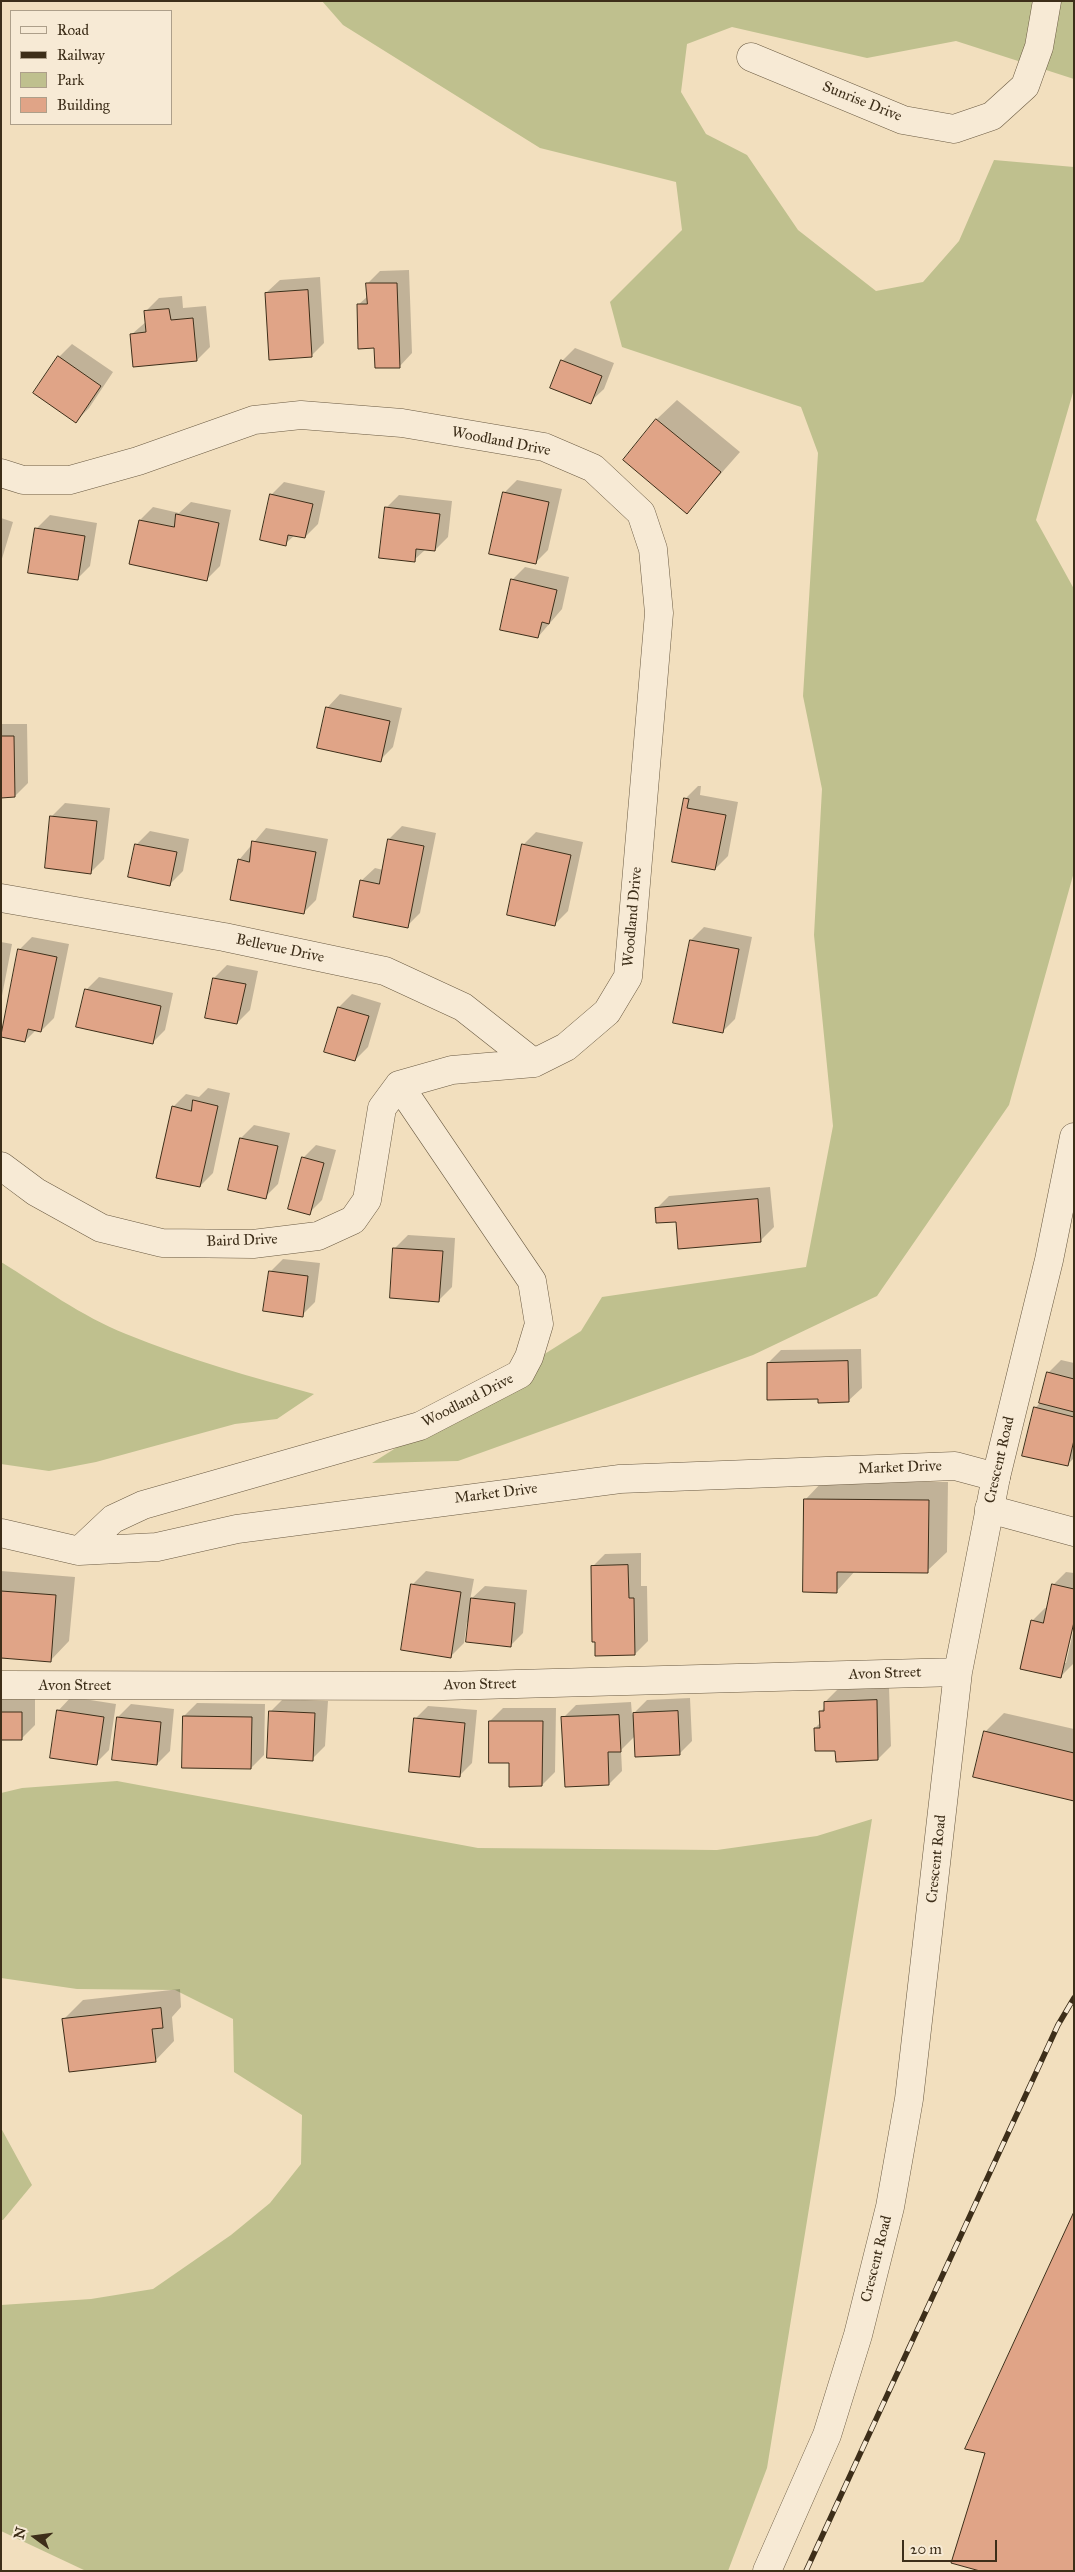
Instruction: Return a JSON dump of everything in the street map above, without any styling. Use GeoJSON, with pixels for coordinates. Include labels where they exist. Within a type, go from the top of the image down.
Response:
{"type":"FeatureCollection","features":[{"type":"Feature","properties":{"kind":"street","name":"Sunrise Drive"},"geometry":{"type":"LineString","coordinates":[[752,57],[903,120],[954,129],[992,116],[1025,86],[1039,47],[1047,1]]}},
{"type":"Feature","properties":{"kind":"street","name":"Woodland Drive"},"geometry":{"type":"LineString","coordinates":[[1,474],[24,480],[70,480],[138,461],[254,420],[301,415],[402,423],[544,447],[593,468],[641,513],[653,549],[659,613],[628,977],[607,1012],[566,1046],[534,1063],[452,1070],[399,1085],[532,1281],[539,1324],[529,1357],[520,1374],[420,1426],[143,1506],[113,1519],[79,1551]]}},
{"type":"Feature","properties":{"kind":"street","name":"Bellevue Drive"},"geometry":{"type":"LineString","coordinates":[[1,898],[224,937],[385,972],[463,1007],[534,1063]]}},
{"type":"Feature","properties":{"kind":"street","name":"Baird Drive"},"geometry":{"type":"LineString","coordinates":[[1,1166],[36,1192],[102,1228],[162,1243],[253,1244],[318,1236],[353,1220],[367,1200],[382,1108],[399,1085]]}},
{"type":"Feature","properties":{"kind":"street","name":"Crescent Road"},"geometry":{"type":"LineString","coordinates":[[767,2571],[827,2435],[858,2335],[890,2207],[909,2099],[958,1672],[989,1509],[1048,1260],[1074,1137]]}},
{"type":"Feature","properties":{"kind":"street","name":"Market Drive"},"geometry":{"type":"LineString","coordinates":[[1,1533],[79,1551],[157,1547],[237,1529],[620,1478],[955,1466],[996,1477]]}},
{"type":"Feature","properties":{"kind":"street"},"geometry":{"type":"LineString","coordinates":[[989,1509],[1074,1532]]}},
{"type":"Feature","properties":{"kind":"street","name":"Avon Street"},"geometry":{"type":"LineString","coordinates":[[1,1685],[443,1686],[958,1672]]}},
{"type":"Feature","properties":{"kind":"green space"},"geometry":{"type":"Polygon","coordinates":[[[322,1],[1074,1],[1074,79],[956,41],[867,58],[732,27],[687,44],[681,92],[706,134],[747,155],[798,230],[876,291],[923,282],[959,241],[994,160],[1074,167],[1074,389],[1036,520],[1074,589],[1074,872],[1009,1105],[877,1296],[753,1355],[458,1461],[372,1463],[581,1331],[602,1297],[806,1267],[833,1126],[814,935],[822,789],[803,696],[818,453],[801,407],[622,347],[610,302],[682,230],[676,182],[540,148],[343,25],[322,1]]]}},
{"type":"Feature","properties":{"kind":"green space"},"geometry":{"type":"Polygon","coordinates":[[[1,1262],[77,1310],[109,1327],[196,1359],[314,1394],[277,1419],[235,1424],[96,1462],[49,1471],[1,1464],[1,1262]]]}},
{"type":"Feature","properties":{"kind":"green space"},"geometry":{"type":"Polygon","coordinates":[[[117,1781],[478,1848],[717,1850],[817,1836],[872,1819],[767,2468],[728,2571],[86,2571],[1,2531],[1,2305],[91,2299],[153,2289],[231,2235],[270,2203],[301,2164],[302,2115],[234,2072],[233,2019],[175,1990],[77,1989],[1,1978],[1,1793],[22,1788],[117,1781]]]}},
{"type":"Feature","properties":{"kind":"green space"},"geometry":{"type":"Polygon","coordinates":[[[1,2128],[32,2185],[3,2220],[1,2220],[1,2128]]]}},
{"type":"Feature","properties":{"kind":"building"},"geometry":{"type":"Polygon","coordinates":[[[366,283],[397,283],[400,368],[375,368],[374,348],[358,349],[357,304],[367,304],[366,283]]]}},
{"type":"Feature","properties":{"kind":"building"},"geometry":{"type":"Polygon","coordinates":[[[308,290],[312,357],[269,360],[265,293],[308,290]]]}},
{"type":"Feature","properties":{"kind":"building"},"geometry":{"type":"Polygon","coordinates":[[[169,309],[171,320],[193,318],[197,361],[133,367],[130,334],[146,332],[144,311],[169,309]]]}},
{"type":"Feature","properties":{"kind":"building"},"geometry":{"type":"Polygon","coordinates":[[[58,356],[101,386],[76,423],[33,393],[58,356]]]}},
{"type":"Feature","properties":{"kind":"building"},"geometry":{"type":"Polygon","coordinates":[[[561,360],[602,376],[591,404],[550,388],[561,360]]]}},
{"type":"Feature","properties":{"kind":"building"},"geometry":{"type":"Polygon","coordinates":[[[656,419],[721,472],[687,514],[623,460],[656,419]]]}},
{"type":"Feature","properties":{"kind":"building"},"geometry":{"type":"Polygon","coordinates":[[[503,492],[549,502],[536,564],[489,554],[503,492]]]}},
{"type":"Feature","properties":{"kind":"building"},"geometry":{"type":"Polygon","coordinates":[[[270,494],[313,504],[305,538],[288,535],[286,546],[260,540],[270,494]]]}},
{"type":"Feature","properties":{"kind":"building"},"geometry":{"type":"Polygon","coordinates":[[[385,507],[440,514],[435,551],[416,549],[415,562],[379,558],[385,507]]]}},
{"type":"Feature","properties":{"kind":"building"},"geometry":{"type":"Polygon","coordinates":[[[176,514],[219,523],[207,581],[129,564],[139,520],[174,527],[176,514]]]}},
{"type":"Feature","properties":{"kind":"building"},"geometry":{"type":"Polygon","coordinates":[[[35,528],[85,536],[78,580],[28,573],[35,528]]]}},
{"type":"Feature","properties":{"kind":"building"},"geometry":{"type":"Polygon","coordinates":[[[511,579],[557,590],[549,624],[542,622],[538,638],[500,630],[511,579]]]}},
{"type":"Feature","properties":{"kind":"building"},"geometry":{"type":"Polygon","coordinates":[[[326,707],[390,721],[381,762],[317,748],[326,707]]]}},
{"type":"Feature","properties":{"kind":"building"},"geometry":{"type":"Polygon","coordinates":[[[1,736],[14,736],[15,797],[1,798],[1,736]]]}},
{"type":"Feature","properties":{"kind":"building"},"geometry":{"type":"Polygon","coordinates":[[[684,798],[689,799],[687,808],[726,815],[715,870],[672,862],[684,798]]]}},
{"type":"Feature","properties":{"kind":"building"},"geometry":{"type":"Polygon","coordinates":[[[50,816],[97,821],[91,874],[45,868],[50,816]]]}},
{"type":"Feature","properties":{"kind":"building"},"geometry":{"type":"Polygon","coordinates":[[[388,839],[424,846],[408,928],[353,917],[360,880],[379,884],[388,839]]]}},
{"type":"Feature","properties":{"kind":"building"},"geometry":{"type":"Polygon","coordinates":[[[252,841],[316,852],[304,914],[230,900],[238,859],[249,862],[252,841]]]}},
{"type":"Feature","properties":{"kind":"building"},"geometry":{"type":"Polygon","coordinates":[[[135,844],[177,852],[170,886],[128,877],[135,844]]]}},
{"type":"Feature","properties":{"kind":"building"},"geometry":{"type":"Polygon","coordinates":[[[522,844],[571,855],[555,926],[507,915],[522,844]]]}},
{"type":"Feature","properties":{"kind":"building"},"geometry":{"type":"Polygon","coordinates":[[[690,940],[739,949],[723,1033],[673,1023],[690,940]]]}},
{"type":"Feature","properties":{"kind":"building"},"geometry":{"type":"Polygon","coordinates":[[[18,949],[57,957],[41,1032],[28,1029],[25,1042],[1,1037],[18,949]]]}},
{"type":"Feature","properties":{"kind":"building"},"geometry":{"type":"Polygon","coordinates":[[[213,978],[246,984],[237,1024],[205,1018],[213,978]]]}},
{"type":"Feature","properties":{"kind":"building"},"geometry":{"type":"Polygon","coordinates":[[[85,989],[161,1006],[153,1044],[76,1027],[85,989]]]}},
{"type":"Feature","properties":{"kind":"building"},"geometry":{"type":"Polygon","coordinates":[[[338,1007],[369,1016],[355,1061],[324,1052],[338,1007]]]}},
{"type":"Feature","properties":{"kind":"building"},"geometry":{"type":"Polygon","coordinates":[[[193,1100],[218,1106],[200,1187],[156,1178],[172,1106],[191,1111],[193,1100]]]}},
{"type":"Feature","properties":{"kind":"building"},"geometry":{"type":"Polygon","coordinates":[[[240,1138],[278,1146],[266,1199],[228,1190],[240,1138]]]}},
{"type":"Feature","properties":{"kind":"building"},"geometry":{"type":"Polygon","coordinates":[[[302,1157],[324,1163],[310,1215],[288,1209],[302,1157]]]}},
{"type":"Feature","properties":{"kind":"building"},"geometry":{"type":"Polygon","coordinates":[[[758,1199],[761,1242],[678,1249],[676,1222],[656,1223],[655,1208],[758,1199]]]}},
{"type":"Feature","properties":{"kind":"building"},"geometry":{"type":"Polygon","coordinates":[[[393,1248],[443,1251],[439,1302],[390,1298],[393,1248]]]}},
{"type":"Feature","properties":{"kind":"building"},"geometry":{"type":"Polygon","coordinates":[[[269,1271],[308,1276],[303,1317],[263,1311],[269,1271]]]}},
{"type":"Feature","properties":{"kind":"building"},"geometry":{"type":"Polygon","coordinates":[[[848,1361],[849,1402],[818,1403],[818,1399],[767,1400],[767,1363],[848,1361]]]}},
{"type":"Feature","properties":{"kind":"building"},"geometry":{"type":"Polygon","coordinates":[[[1047,1372],[1074,1379],[1074,1412],[1039,1403],[1047,1372]]]}},
{"type":"Feature","properties":{"kind":"building"},"geometry":{"type":"Polygon","coordinates":[[[1034,1407],[1074,1417],[1074,1440],[1068,1466],[1022,1456],[1034,1407]]]}},
{"type":"Feature","properties":{"kind":"building"},"geometry":{"type":"Polygon","coordinates":[[[804,1499],[929,1500],[928,1573],[837,1572],[837,1593],[803,1592],[804,1499]]]}},
{"type":"Feature","properties":{"kind":"building"},"geometry":{"type":"Polygon","coordinates":[[[628,1565],[629,1598],[634,1598],[635,1655],[595,1656],[595,1642],[592,1642],[591,1566],[628,1565]]]}},
{"type":"Feature","properties":{"kind":"building"},"geometry":{"type":"Polygon","coordinates":[[[411,1584],[461,1592],[451,1658],[401,1650],[411,1584]]]}},
{"type":"Feature","properties":{"kind":"building"},"geometry":{"type":"Polygon","coordinates":[[[1052,1584],[1074,1589],[1074,1622],[1061,1678],[1020,1669],[1031,1620],[1043,1623],[1052,1584]]]}},
{"type":"Feature","properties":{"kind":"building"},"geometry":{"type":"Polygon","coordinates":[[[1,1591],[56,1595],[51,1662],[1,1658],[1,1591]]]}},
{"type":"Feature","properties":{"kind":"building"},"geometry":{"type":"Polygon","coordinates":[[[471,1598],[515,1603],[511,1647],[466,1642],[471,1598]]]}},
{"type":"Feature","properties":{"kind":"building"},"geometry":{"type":"Polygon","coordinates":[[[877,1700],[878,1760],[836,1762],[835,1751],[815,1751],[814,1728],[820,1728],[819,1711],[824,1711],[824,1702],[877,1700]]]}},
{"type":"Feature","properties":{"kind":"building"},"geometry":{"type":"Polygon","coordinates":[[[57,1710],[104,1717],[97,1765],[50,1758],[57,1710]]]}},
{"type":"Feature","properties":{"kind":"building"},"geometry":{"type":"Polygon","coordinates":[[[269,1711],[315,1713],[313,1761],[267,1758],[269,1711]]]}},
{"type":"Feature","properties":{"kind":"building"},"geometry":{"type":"Polygon","coordinates":[[[678,1711],[680,1755],[635,1757],[633,1713],[678,1711]]]}},
{"type":"Feature","properties":{"kind":"building"},"geometry":{"type":"Polygon","coordinates":[[[1,1712],[22,1712],[22,1740],[1,1740],[1,1712]]]}},
{"type":"Feature","properties":{"kind":"building"},"geometry":{"type":"Polygon","coordinates":[[[619,1715],[621,1752],[608,1752],[609,1785],[565,1787],[561,1717],[619,1715]]]}},
{"type":"Feature","properties":{"kind":"building"},"geometry":{"type":"Polygon","coordinates":[[[183,1716],[252,1717],[251,1769],[182,1768],[183,1716]]]}},
{"type":"Feature","properties":{"kind":"building"},"geometry":{"type":"Polygon","coordinates":[[[117,1717],[161,1722],[157,1765],[112,1760],[117,1717]]]}},
{"type":"Feature","properties":{"kind":"building"},"geometry":{"type":"Polygon","coordinates":[[[414,1718],[465,1723],[460,1777],[409,1772],[414,1718]]]}},
{"type":"Feature","properties":{"kind":"building"},"geometry":{"type":"Polygon","coordinates":[[[489,1721],[543,1721],[542,1786],[509,1787],[509,1763],[489,1763],[489,1721]]]}},
{"type":"Feature","properties":{"kind":"building"},"geometry":{"type":"Polygon","coordinates":[[[984,1731],[1074,1753],[1074,1801],[973,1777],[984,1731]]]}},
{"type":"Feature","properties":{"kind":"building"},"geometry":{"type":"Polygon","coordinates":[[[161,2008],[163,2028],[152,2029],[156,2062],[69,2072],[62,2019],[161,2008]]]}},
{"type":"Feature","properties":{"kind":"building"},"geometry":{"type":"Polygon","coordinates":[[[1074,2212],[1074,2571],[980,2571],[951,2563],[985,2453],[965,2449],[1074,2212]]]}},
{"type":"Feature","properties":{"kind":"railway"},"geometry":{"type":"LineString","coordinates":[[806,2571],[1058,2025],[1074,1998]]}}]}
